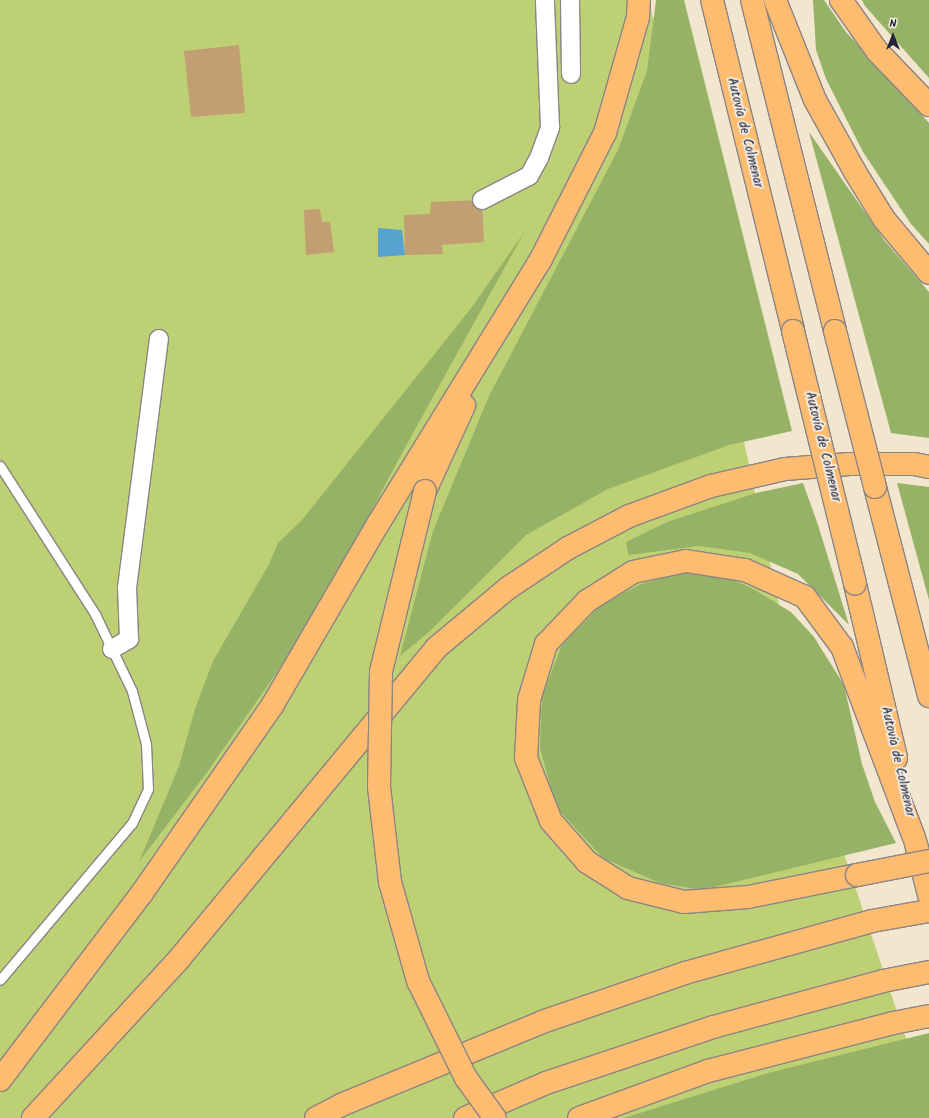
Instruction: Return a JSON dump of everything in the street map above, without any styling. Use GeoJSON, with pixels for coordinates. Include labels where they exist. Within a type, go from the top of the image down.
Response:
{"type":"FeatureCollection","features":[{"type":"Feature","properties":{"kind":"highway"},"geometry":{"type":"LineString","coordinates":[[0,1080],[142,893],[272,706],[378,524],[540,261],[605,133],[638,17],[639,0]]}},
{"type":"Feature","properties":{"kind":"highway","name":"Autovía de Colmenar"},"geometry":{"type":"LineString","coordinates":[[712,0],[855,584],[914,838],[929,895]]}},
{"type":"Feature","properties":{"kind":"highway"},"geometry":{"type":"LineString","coordinates":[[752,0],[929,696]]}},
{"type":"Feature","properties":{"kind":"highway"},"geometry":{"type":"LineString","coordinates":[[775,0],[815,100],[884,219],[929,273]]}},
{"type":"Feature","properties":{"kind":"highway"},"geometry":{"type":"LineString","coordinates":[[841,0],[877,50],[929,105]]}},
{"type":"Feature","properties":{"kind":"highway"},"geometry":{"type":"LineString","coordinates":[[495,1118],[466,1078],[418,981],[390,882],[379,787],[381,672],[426,491],[506,315]]}},
{"type":"Feature","properties":{"kind":"highway"},"geometry":{"type":"LineString","coordinates":[[33,1118],[179,959],[436,648],[508,588],[568,548],[629,516],[711,486],[785,469],[850,464],[914,464],[929,466]]}},
{"type":"Feature","properties":{"kind":"highway"},"geometry":{"type":"LineString","coordinates":[[914,838],[842,647],[805,597],[744,570],[686,561],[633,572],[587,601],[546,644],[529,700],[526,758],[551,821],[587,862],[628,888],[684,902],[748,897],[929,861]]}},
{"type":"Feature","properties":{"kind":"highway"},"geometry":{"type":"LineString","coordinates":[[316,1118],[341,1105],[542,1022],[685,973],[872,921],[929,910]]}},
{"type":"Feature","properties":{"kind":"highway"},"geometry":{"type":"LineString","coordinates":[[465,1118],[546,1083],[714,1027],[883,981],[929,972]]}},
{"type":"Feature","properties":{"kind":"highway"},"geometry":{"type":"LineString","coordinates":[[579,1118],[708,1071],[893,1023],[929,1016]]}},
{"type":"Feature","properties":{"kind":"street"},"geometry":{"type":"LineString","coordinates":[[482,200],[529,176],[539,158],[550,127],[545,0]]}},
{"type":"Feature","properties":{"kind":"street"},"geometry":{"type":"LineString","coordinates":[[570,0],[572,74]]}},
{"type":"Feature","properties":{"kind":"street"},"geometry":{"type":"LineString","coordinates":[[112,649],[129,639],[126,588],[159,339]]}},
{"type":"Feature","properties":{"kind":"lane"},"geometry":{"type":"LineString","coordinates":[[0,466],[95,614],[132,691],[146,744],[148,789],[132,823],[0,980]]}},
{"type":"Feature","properties":{"kind":"green space"},"geometry":{"type":"Polygon","coordinates":[[[0,0],[649,0],[812,758],[929,1107],[929,1118],[0,1118],[0,0]]]}},
{"type":"Feature","properties":{"kind":"green space"},"geometry":{"type":"Polygon","coordinates":[[[656,0],[684,0],[792,431],[729,445],[608,489],[526,535],[430,631],[400,656],[433,531],[489,396],[618,150],[647,71],[656,0]]]}},
{"type":"Feature","properties":{"kind":"green space"},"geometry":{"type":"Polygon","coordinates":[[[813,0],[824,0],[846,32],[929,123],[929,244],[911,224],[863,152],[826,79],[816,50],[813,0]]]}},
{"type":"Feature","properties":{"kind":"green space"},"geometry":{"type":"Polygon","coordinates":[[[862,0],[929,0],[929,78],[865,6],[862,0]]]}},
{"type":"Feature","properties":{"kind":"green space"},"geometry":{"type":"Polygon","coordinates":[[[809,132],[885,241],[929,292],[929,438],[891,433],[809,132]]]}},
{"type":"Feature","properties":{"kind":"green space"},"geometry":{"type":"Polygon","coordinates":[[[525,231],[402,453],[334,582],[275,675],[208,771],[139,862],[179,766],[195,709],[213,661],[268,566],[278,543],[302,520],[472,307],[525,231]]]}},
{"type":"Feature","properties":{"kind":"green space"},"geometry":{"type":"Polygon","coordinates":[[[803,483],[818,525],[849,625],[798,574],[750,553],[699,546],[628,555],[626,542],[667,522],[756,493],[803,483]]]}},
{"type":"Feature","properties":{"kind":"green space"},"geometry":{"type":"Polygon","coordinates":[[[897,483],[929,487],[929,600],[897,483]]]}},
{"type":"Feature","properties":{"kind":"green space"},"geometry":{"type":"Polygon","coordinates":[[[682,573],[723,575],[753,589],[791,612],[814,637],[844,685],[862,764],[875,802],[896,843],[702,890],[660,883],[603,858],[556,807],[540,748],[542,696],[562,645],[601,605],[641,584],[682,573]]]}},
{"type":"Feature","properties":{"kind":"green space"},"geometry":{"type":"Polygon","coordinates":[[[929,1033],[929,1118],[624,1118],[768,1073],[929,1033]]]}},
{"type":"Feature","properties":{"kind":"water"},"geometry":{"type":"Polygon","coordinates":[[[378,228],[402,230],[405,255],[378,257],[378,228]]]}},
{"type":"Feature","properties":{"kind":"building"},"geometry":{"type":"Polygon","coordinates":[[[239,45],[245,113],[191,117],[184,51],[239,45]]]}},
{"type":"Feature","properties":{"kind":"building"},"geometry":{"type":"Polygon","coordinates":[[[482,200],[484,242],[442,245],[443,254],[405,255],[404,215],[430,214],[431,202],[482,200]]]}},
{"type":"Feature","properties":{"kind":"building"},"geometry":{"type":"Polygon","coordinates":[[[320,209],[322,222],[330,222],[334,252],[306,255],[304,210],[320,209]]]}}]}
